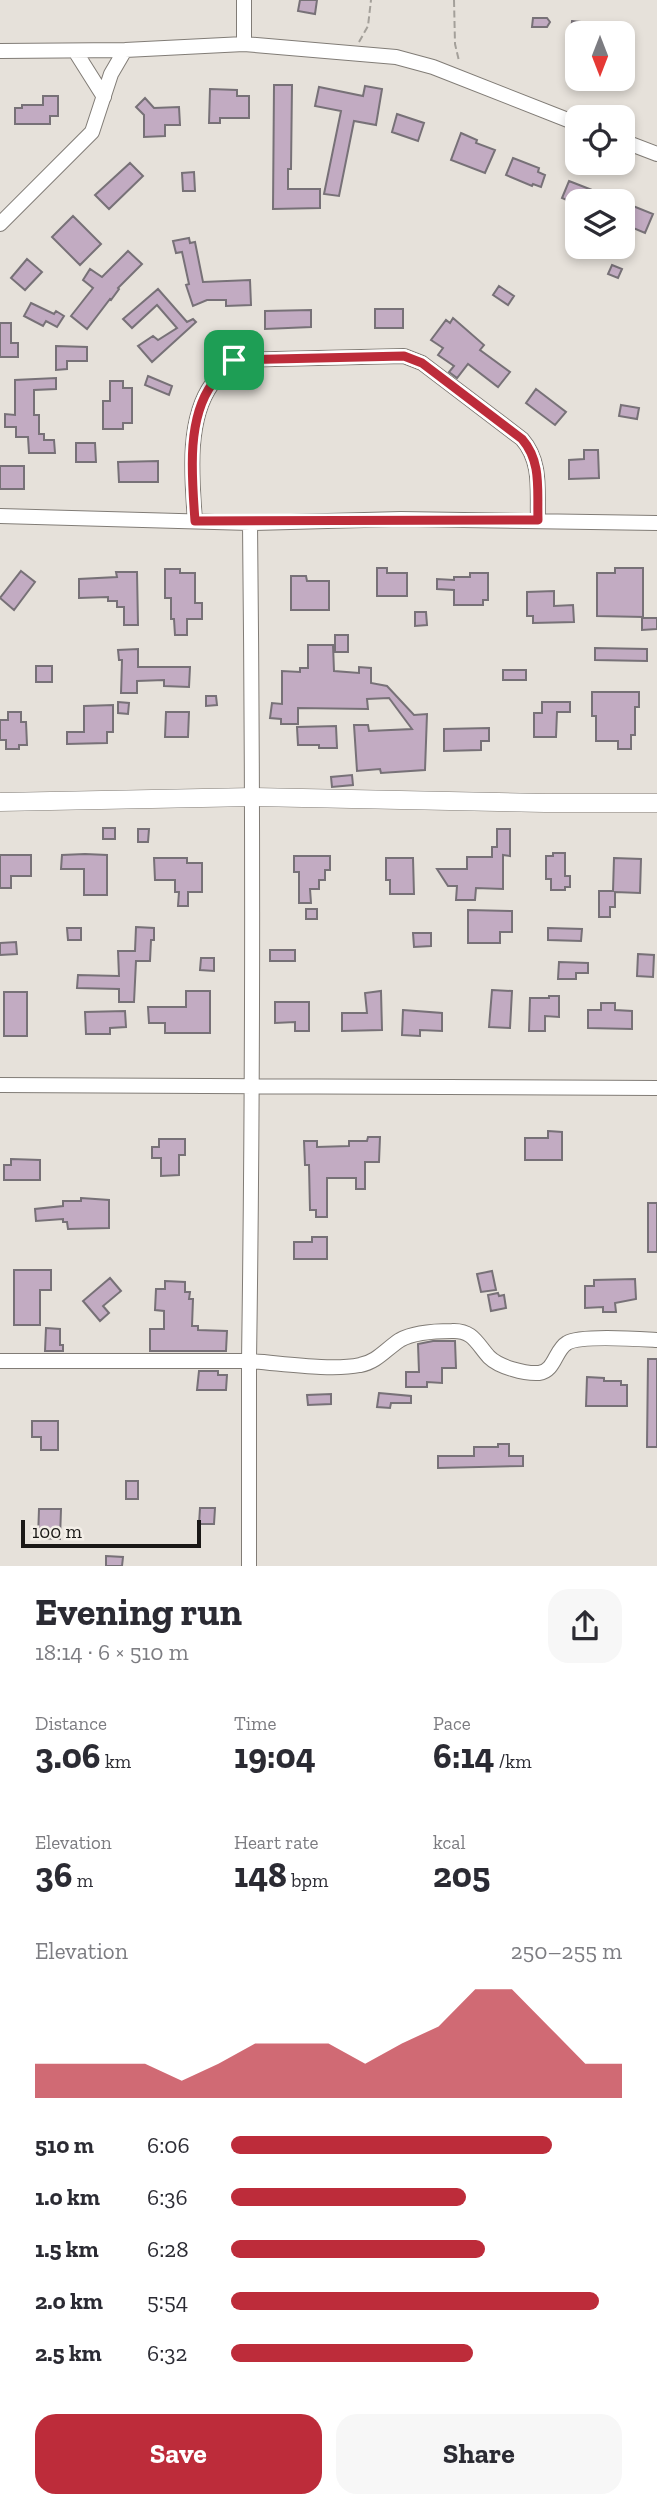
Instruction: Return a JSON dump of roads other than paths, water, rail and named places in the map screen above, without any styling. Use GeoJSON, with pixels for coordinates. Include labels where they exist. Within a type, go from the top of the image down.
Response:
{"type":"FeatureCollection","features":[{"type":"Feature","properties":{"kind":"street"},"geometry":{"type":"LineString","coordinates":[[244,0],[244,44]]}},
{"type":"Feature","properties":{"kind":"street"},"geometry":{"type":"LineString","coordinates":[[0,51],[125,50],[244,44],[360,53],[433,66],[565,119]]}},
{"type":"Feature","properties":{"kind":"street"},"geometry":{"type":"LineString","coordinates":[[0,224],[93,132],[111,74],[125,50]]}},
{"type":"Feature","properties":{"kind":"street"},"geometry":{"type":"LineString","coordinates":[[75,51],[104,97]]}},
{"type":"Feature","properties":{"kind":"street"},"geometry":{"type":"LineString","coordinates":[[635,146],[657,154]]}},
{"type":"Feature","properties":{"kind":"street"},"geometry":{"type":"LineString","coordinates":[[195,521],[192,488],[193,429],[211,385],[234,360],[404,356],[422,363],[522,439],[531,449],[536,460],[538,520]]}},
{"type":"Feature","properties":{"kind":"street"},"geometry":{"type":"LineString","coordinates":[[0,516],[250,523],[401,519],[657,523]]}},
{"type":"Feature","properties":{"kind":"street"},"geometry":{"type":"LineString","coordinates":[[249,1566],[253,1086],[250,523]]}},
{"type":"Feature","properties":{"kind":"street"},"geometry":{"type":"LineString","coordinates":[[0,802],[253,797],[657,803]]}},
{"type":"Feature","properties":{"kind":"street"},"geometry":{"type":"LineString","coordinates":[[0,1085],[657,1088]]}},
{"type":"Feature","properties":{"kind":"street"},"geometry":{"type":"LineString","coordinates":[[0,1361],[249,1361],[344,1367],[362,1365],[413,1335],[452,1331],[464,1332],[474,1337],[489,1357],[499,1364],[542,1373],[550,1368],[566,1343],[579,1339],[657,1340]]}}]}
